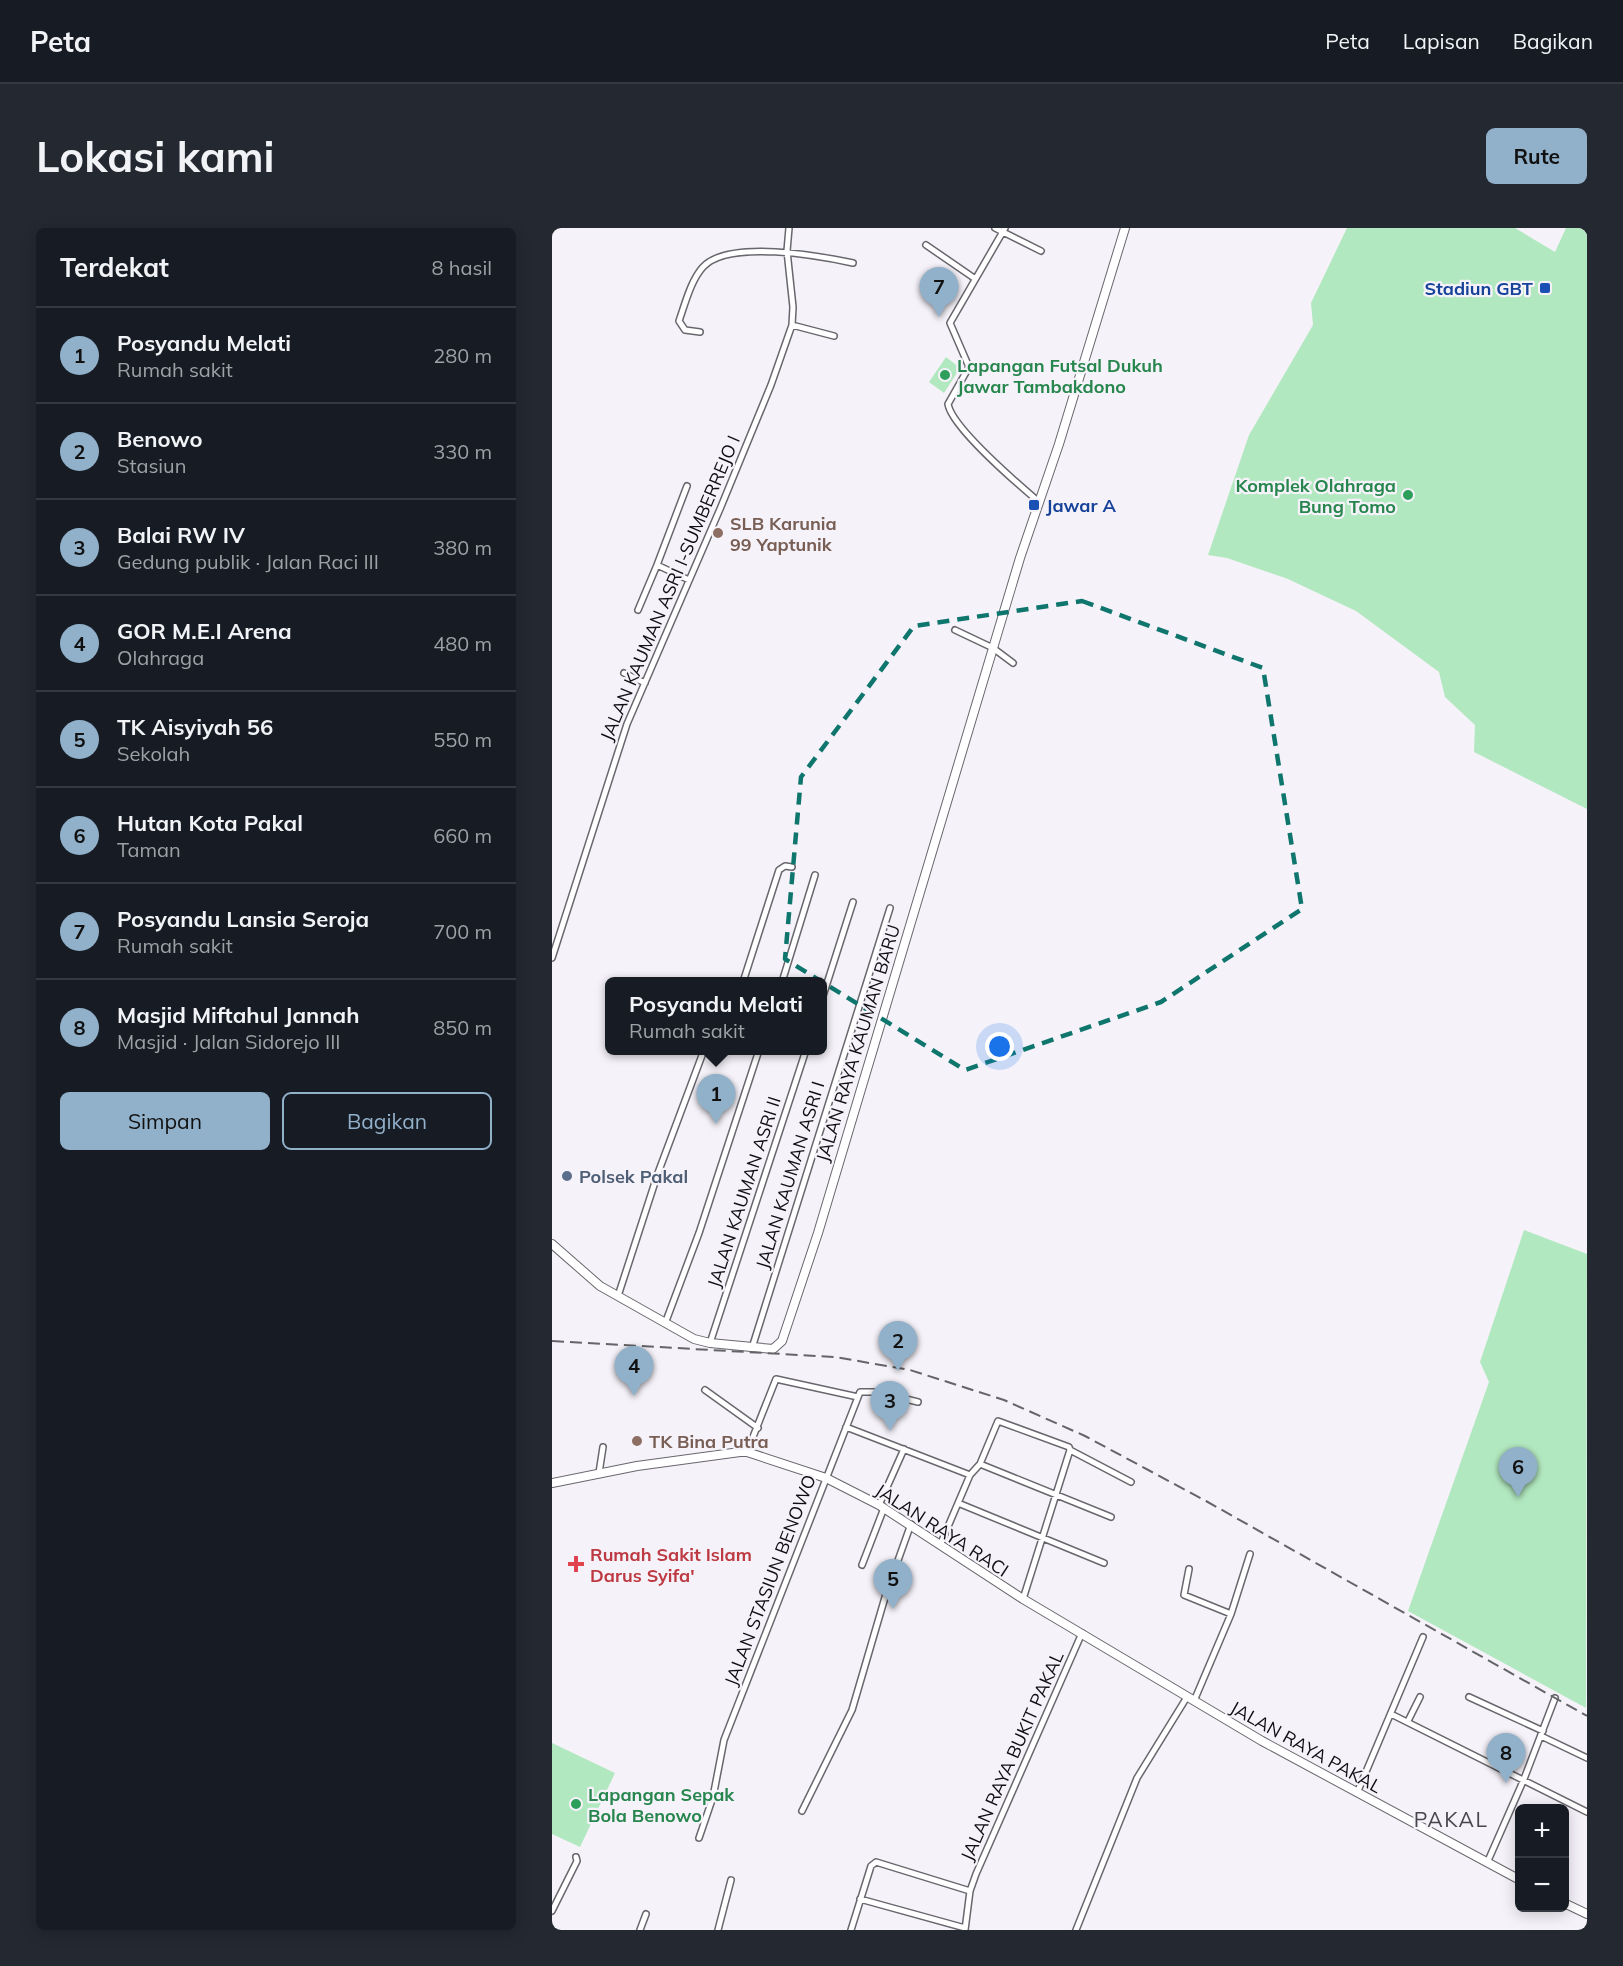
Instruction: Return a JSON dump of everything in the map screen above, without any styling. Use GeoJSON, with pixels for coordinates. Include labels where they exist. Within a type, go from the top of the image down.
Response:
{"type":"FeatureCollection","features":[{"type":"Feature","properties":{"kind":"street","name":"JALAN KAUMAN ASRI I-SUMBERREJO I"},"geometry":{"type":"LineString","coordinates":[[552,958],[627,724],[759,416],[792,325],[793,307],[787,251],[789,228]]}},
{"type":"Feature","properties":{"kind":"street"},"geometry":{"type":"LineString","coordinates":[[996,228],[1004,230],[1041,251]]}},
{"type":"Feature","properties":{"kind":"street","name":"JALAN RAYA KAUMAN BARU"},"geometry":{"type":"LineString","coordinates":[[552,1244],[600,1286],[666,1321],[687,1336],[710,1343],[773,1349],[779,1345],[786,1333],[993,648],[1125,228]]}},
{"type":"Feature","properties":{"kind":"street"},"geometry":{"type":"LineString","coordinates":[[1004,230],[974,278],[950,323],[969,367],[968,372],[949,399],[949,410],[1008,475],[1039,502]]}},
{"type":"Feature","properties":{"kind":"street"},"geometry":{"type":"LineString","coordinates":[[926,244],[974,278]]}},
{"type":"Feature","properties":{"kind":"street"},"geometry":{"type":"LineString","coordinates":[[700,332],[685,330],[679,321],[698,273],[705,265],[732,255],[787,251],[853,263]]}},
{"type":"Feature","properties":{"kind":"street"},"geometry":{"type":"LineString","coordinates":[[792,325],[834,336]]}},
{"type":"Feature","properties":{"kind":"street"},"geometry":{"type":"LineString","coordinates":[[638,610],[687,486]]}},
{"type":"Feature","properties":{"kind":"street"},"geometry":{"type":"LineString","coordinates":[[657,565],[689,580]]}},
{"type":"Feature","properties":{"kind":"street"},"geometry":{"type":"LineString","coordinates":[[955,630],[993,648],[1013,663]]}},
{"type":"Feature","properties":{"kind":"street"},"geometry":{"type":"LineString","coordinates":[[624,673],[645,683]]}},
{"type":"Feature","properties":{"kind":"street"},"geometry":{"type":"LineString","coordinates":[[743,977],[779,870],[785,866],[792,867]]}},
{"type":"Feature","properties":{"kind":"street"},"geometry":{"type":"LineString","coordinates":[[783,977],[815,875]]}},
{"type":"Feature","properties":{"kind":"street"},"geometry":{"type":"LineString","coordinates":[[827,983],[853,902]]}},
{"type":"Feature","properties":{"kind":"street","name":"JALAN KAUMAN ASRI I"},"geometry":{"type":"LineString","coordinates":[[752,1348],[890,908]]}},
{"type":"Feature","properties":{"kind":"street"},"geometry":{"type":"LineString","coordinates":[[618,1296],[658,1173],[702,1055]]}},
{"type":"Feature","properties":{"kind":"street"},"geometry":{"type":"LineString","coordinates":[[666,1321],[699,1233],[757,1055]]}},
{"type":"Feature","properties":{"kind":"street","name":"JALAN KAUMAN ASRI II"},"geometry":{"type":"LineString","coordinates":[[710,1343],[804,1055]]}},
{"type":"Feature","properties":{"kind":"street"},"geometry":{"type":"LineString","coordinates":[[552,1483],[637,1466],[747,1452],[758,1428],[774,1380],[778,1378],[858,1397],[863,1390],[918,1402]]}},
{"type":"Feature","properties":{"kind":"street"},"geometry":{"type":"LineString","coordinates":[[705,1390],[758,1428]]}},
{"type":"Feature","properties":{"kind":"street","name":"JALAN STASIUN BENOWO"},"geometry":{"type":"LineString","coordinates":[[699,1838],[713,1797],[724,1740],[858,1397]]}},
{"type":"Feature","properties":{"kind":"street"},"geometry":{"type":"LineString","coordinates":[[941,1543],[970,1475],[980,1464],[999,1421],[1070,1450],[1131,1482]]}},
{"type":"Feature","properties":{"kind":"street"},"geometry":{"type":"LineString","coordinates":[[846,1427],[970,1475]]}},
{"type":"Feature","properties":{"kind":"street"},"geometry":{"type":"LineString","coordinates":[[599,1473],[603,1447]]}},
{"type":"Feature","properties":{"kind":"street"},"geometry":{"type":"LineString","coordinates":[[862,1565],[881,1506],[904,1449]]}},
{"type":"Feature","properties":{"kind":"street"},"geometry":{"type":"LineString","coordinates":[[1023,1599],[1070,1450]]}},
{"type":"Feature","properties":{"kind":"street","name":"JALAN RAYA RACI"},"geometry":{"type":"LineString","coordinates":[[747,1452],[826,1478],[881,1506],[941,1543],[976,1571],[1082,1633]]}},
{"type":"Feature","properties":{"kind":"street"},"geometry":{"type":"LineString","coordinates":[[980,1464],[1111,1517]]}},
{"type":"Feature","properties":{"kind":"street"},"geometry":{"type":"LineString","coordinates":[[958,1503],[1104,1563]]}},
{"type":"Feature","properties":{"kind":"street"},"geometry":{"type":"LineString","coordinates":[[802,1811],[852,1710],[882,1605],[911,1524]]}},
{"type":"Feature","properties":{"kind":"street"},"geometry":{"type":"LineString","coordinates":[[1076,1930],[1137,1778],[1190,1699],[1231,1614],[1250,1554]]}},
{"type":"Feature","properties":{"kind":"street"},"geometry":{"type":"LineString","coordinates":[[1189,1569],[1185,1595],[1231,1614]]}},
{"type":"Feature","properties":{"kind":"street","name":"JALAN RAYA PAKAL"},"geometry":{"type":"LineString","coordinates":[[1082,1633],[1190,1699],[1357,1793],[1515,1877]]}},
{"type":"Feature","properties":{"kind":"street","name":"JALAN RAYA BUKIT PAKAL"},"geometry":{"type":"LineString","coordinates":[[965,1929],[970,1892],[1082,1633]]}},
{"type":"Feature","properties":{"kind":"street"},"geometry":{"type":"LineString","coordinates":[[1357,1793],[1423,1637]]}},
{"type":"Feature","properties":{"kind":"street"},"geometry":{"type":"LineString","coordinates":[[1408,1721],[1420,1697]]}},
{"type":"Feature","properties":{"kind":"street"},"geometry":{"type":"LineString","coordinates":[[1469,1697],[1587,1758]]}},
{"type":"Feature","properties":{"kind":"street"},"geometry":{"type":"LineString","coordinates":[[1487,1863],[1524,1779],[1555,1698]]}},
{"type":"Feature","properties":{"kind":"street"},"geometry":{"type":"LineString","coordinates":[[1390,1714],[1587,1812]]}},
{"type":"Feature","properties":{"kind":"street"},"geometry":{"type":"LineString","coordinates":[[552,1911],[577,1861],[576,1857]]}},
{"type":"Feature","properties":{"kind":"street"},"geometry":{"type":"LineString","coordinates":[[851,1930],[871,1866],[876,1862],[970,1892]]}},
{"type":"Feature","properties":{"kind":"street"},"geometry":{"type":"LineString","coordinates":[[718,1930],[731,1880]]}},
{"type":"Feature","properties":{"kind":"street"},"geometry":{"type":"LineString","coordinates":[[860,1899],[965,1929]]}},
{"type":"Feature","properties":{"kind":"street"},"geometry":{"type":"LineString","coordinates":[[1569,1905],[1587,1914]]}},
{"type":"Feature","properties":{"kind":"street"},"geometry":{"type":"LineString","coordinates":[[640,1930],[646,1914]]}},
{"type":"Feature","properties":{"kind":"highlighted area"},"geometry":{"type":"Polygon","coordinates":[[[1082,601],[1263,668],[1302,909],[1161,1002],[965,1070],[785,959],[801,777],[914,626],[1082,601]]]}},
{"type":"Feature","properties":{"kind":"green space","name":"Komplek Olahraga Bung Tomo"},"geometry":{"type":"Polygon","coordinates":[[[1347,228],[1515,228],[1555,252],[1566,228],[1587,228],[1587,809],[1474,752],[1475,725],[1445,697],[1439,672],[1356,611],[1288,579],[1227,558],[1208,555],[1249,435],[1313,325],[1311,303],[1347,228]]]}},
{"type":"Feature","properties":{"kind":"green space","name":"Lapangan Futsal Dukuh Jawar Tambakdono"},"geometry":{"type":"Polygon","coordinates":[[[946,357],[960,368],[944,393],[929,382],[946,357]]]}},
{"type":"Feature","properties":{"kind":"green space"},"geometry":{"type":"Polygon","coordinates":[[[1524,1230],[1587,1254],[1586,1708],[1408,1611],[1489,1382],[1480,1362],[1524,1230]]]}},
{"type":"Feature","properties":{"kind":"green space","name":"Lapangan Sepak Bola Benowo"},"geometry":{"type":"Polygon","coordinates":[[[552,1743],[615,1773],[580,1847],[552,1834],[552,1743]]]}},
{"type":"Feature","properties":{"kind":"railway"},"geometry":{"type":"LineString","coordinates":[[552,1341],[835,1357],[910,1370],[1004,1400],[1085,1436],[1206,1501],[1587,1716]]}},
{"type":"Feature","properties":{"kind":"place","name":"Stadiun GBT"},"geometry":{"type":"Point","coordinates":[1545,288]}},
{"type":"Feature","properties":{"kind":"place","name":"Posyandu Lansia Seroja"},"geometry":{"type":"Point","coordinates":[939,317]}},
{"type":"Feature","properties":{"kind":"place","name":"Lapangan Futsal Dukuh Jawar Tambakdono"},"geometry":{"type":"Point","coordinates":[945,375]}},
{"type":"Feature","properties":{"kind":"place","name":"Komplek Olahraga Bung Tomo"},"geometry":{"type":"Point","coordinates":[1408,495]}},
{"type":"Feature","properties":{"kind":"place","name":"Jawar A"},"geometry":{"type":"Point","coordinates":[1034,505]}},
{"type":"Feature","properties":{"kind":"place","name":"SLB Karunia 99 Yaptunik"},"geometry":{"type":"Point","coordinates":[718,533]}},
{"type":"Feature","properties":{"kind":"place","name":"Posyandu Melati"},"geometry":{"type":"Point","coordinates":[716,1124]}},
{"type":"Feature","properties":{"kind":"place","name":"Polsek Pakal"},"geometry":{"type":"Point","coordinates":[567,1176]}},
{"type":"Feature","properties":{"kind":"place","name":"Benowo"},"geometry":{"type":"Point","coordinates":[898,1371]}},
{"type":"Feature","properties":{"kind":"place","name":"GOR M.E.I Arena"},"geometry":{"type":"Point","coordinates":[634,1396]}},
{"type":"Feature","properties":{"kind":"place","name":"Balai RW IV"},"geometry":{"type":"Point","coordinates":[890,1431]}},
{"type":"Feature","properties":{"kind":"place","name":"TK Bina Putra"},"geometry":{"type":"Point","coordinates":[637,1441]}},
{"type":"Feature","properties":{"kind":"place","name":"Hutan Kota Pakal"},"geometry":{"type":"Point","coordinates":[1518,1497]}},
{"type":"Feature","properties":{"kind":"place","name":"Rumah Sakit Islam Darus Syifa'"},"geometry":{"type":"Point","coordinates":[576,1564]}},
{"type":"Feature","properties":{"kind":"place","name":"TK Aisyiyah 56"},"geometry":{"type":"Point","coordinates":[893,1609]}},
{"type":"Feature","properties":{"kind":"place","name":"Masjid Miftahul Jannah"},"geometry":{"type":"Point","coordinates":[1506,1783]}},
{"type":"Feature","properties":{"kind":"place","name":"Lapangan Sepak Bola Benowo"},"geometry":{"type":"Point","coordinates":[576,1804]}},
{"type":"Feature","properties":{"kind":"district","name":"PAKAL"},"geometry":{"type":"Point","coordinates":[1451,1819]}}]}
